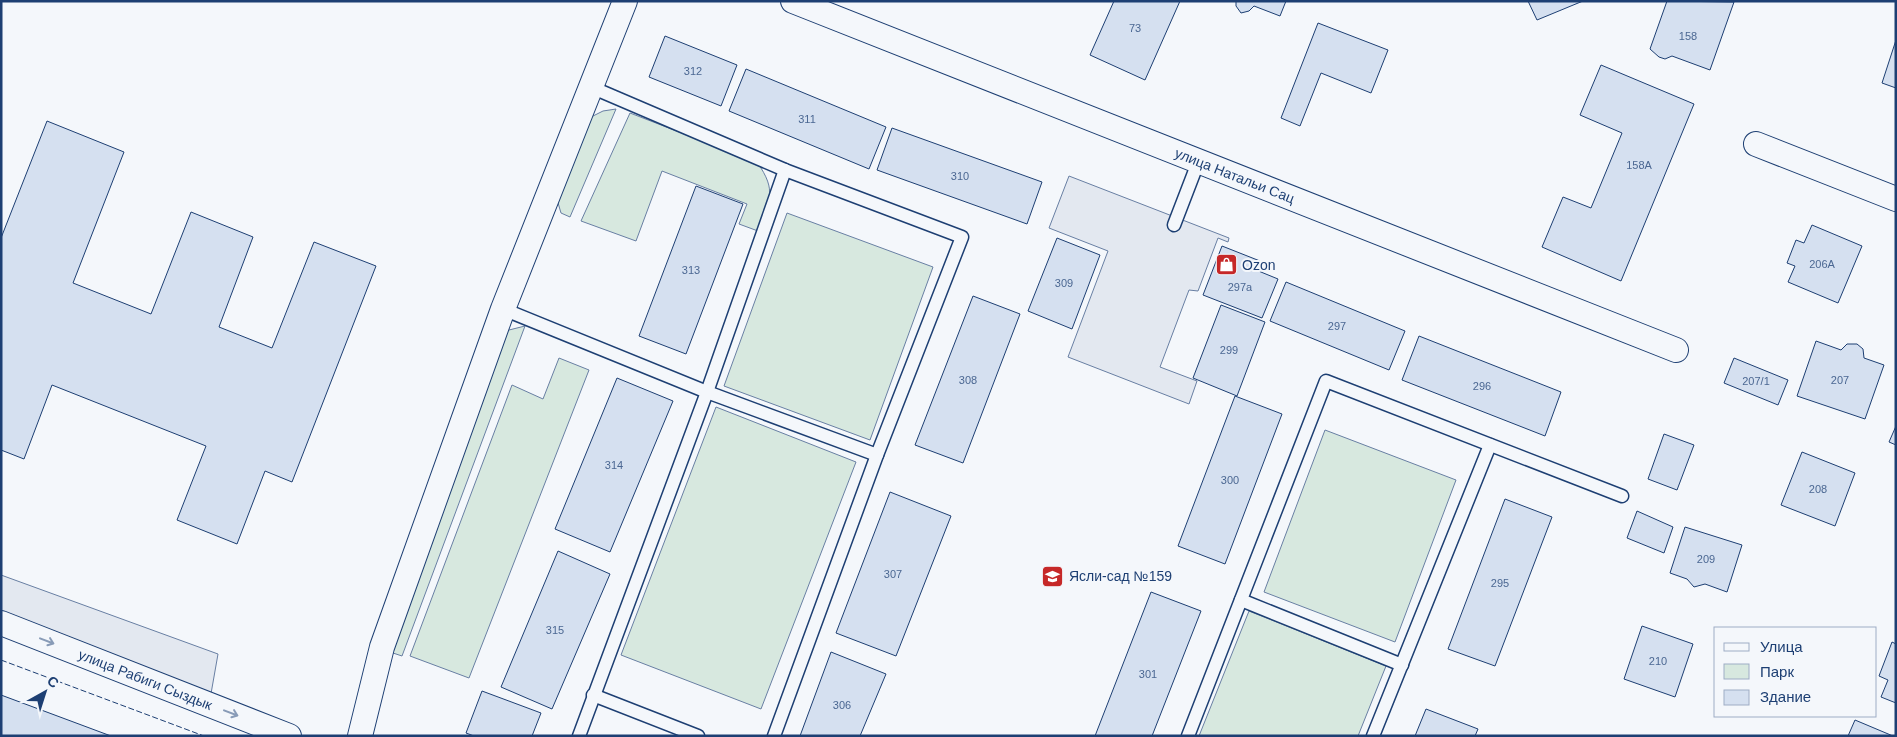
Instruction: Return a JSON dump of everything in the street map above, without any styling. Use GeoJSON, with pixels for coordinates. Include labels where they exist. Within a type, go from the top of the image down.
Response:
{"type":"FeatureCollection","features":[{"type":"Feature","properties":{"kind":"street"},"geometry":{"type":"LineString","coordinates":[[360,736],[382,647],[503,309],[625,1]]}},
{"type":"Feature","properties":{"kind":"street","name":"улица Натальи Сац"},"geometry":{"type":"LineString","coordinates":[[793,1],[1676,350]]}},
{"type":"Feature","properties":{"kind":"street"},"geometry":{"type":"LineString","coordinates":[[1756,144],[1896,198]]}},
{"type":"Feature","properties":{"kind":"street","name":"улица Рабиги Сыздык"},"geometry":{"type":"LineString","coordinates":[[1,623],[289,736]]}},
{"type":"Feature","properties":{"kind":"lane"},"geometry":{"type":"LineString","coordinates":[[591,87],[785,170],[962,237],[877,455],[774,736]]}},
{"type":"Feature","properties":{"kind":"lane"},"geometry":{"type":"LineString","coordinates":[[1174,225],[1199,160]]}},
{"type":"Feature","properties":{"kind":"lane"},"geometry":{"type":"LineString","coordinates":[[579,736],[707,392],[785,170]]}},
{"type":"Feature","properties":{"kind":"lane"},"geometry":{"type":"LineString","coordinates":[[503,309],[707,392],[877,455]]}},
{"type":"Feature","properties":{"kind":"lane"},"geometry":{"type":"LineString","coordinates":[[1188,736],[1326,381],[1622,496]]}},
{"type":"Feature","properties":{"kind":"lane"},"geometry":{"type":"LineString","coordinates":[[1373,736],[1490,445]]}},
{"type":"Feature","properties":{"kind":"lane"},"geometry":{"type":"LineString","coordinates":[[1241,600],[1402,664]]}},
{"type":"Feature","properties":{"kind":"lane"},"geometry":{"type":"LineString","coordinates":[[593,695],[698,736]]}},
{"type":"Feature","properties":{"kind":"green space"},"geometry":{"type":"Polygon","coordinates":[[[616,109],[570,217],[561,213],[556,196],[587,119],[603,111],[616,109]]]}},
{"type":"Feature","properties":{"kind":"green space"},"geometry":{"type":"Polygon","coordinates":[[[630,113],[757,162],[768,181],[769,189],[768,203],[758,231],[739,224],[747,204],[662,171],[636,241],[581,221],[630,113]]]}},
{"type":"Feature","properties":{"kind":"green space"},"geometry":{"type":"Polygon","coordinates":[[[787,213],[933,267],[870,440],[724,386],[787,213]]]}},
{"type":"Feature","properties":{"kind":"green space"},"geometry":{"type":"Polygon","coordinates":[[[525,326],[402,656],[387,651],[505,331],[525,326]]]}},
{"type":"Feature","properties":{"kind":"green space"},"geometry":{"type":"Polygon","coordinates":[[[559,358],[589,370],[469,678],[410,656],[512,385],[543,399],[559,358]]]}},
{"type":"Feature","properties":{"kind":"green space"},"geometry":{"type":"Polygon","coordinates":[[[716,407],[856,462],[761,709],[621,655],[716,407]]]}},
{"type":"Feature","properties":{"kind":"green space"},"geometry":{"type":"Polygon","coordinates":[[[1325,430],[1456,480],[1395,642],[1264,592],[1325,430]]]}},
{"type":"Feature","properties":{"kind":"green space"},"geometry":{"type":"Polygon","coordinates":[[[1249,611],[1386,666],[1358,736],[1199,736],[1249,611]]]}},
{"type":"Feature","properties":{"kind":"shaded area"},"geometry":{"type":"Polygon","coordinates":[[[1069,176],[1229,238],[1228,242],[1218,238],[1198,291],[1189,290],[1160,367],[1197,381],[1189,404],[1068,357],[1108,251],[1049,228],[1069,176]]]}},
{"type":"Feature","properties":{"kind":"shaded area"},"geometry":{"type":"Polygon","coordinates":[[[1,575],[218,654],[209,705],[1,623],[1,575]]]}},
{"type":"Feature","properties":{"kind":"building"},"geometry":{"type":"Polygon","coordinates":[[[1114,1],[1180,1],[1145,80],[1090,55],[1114,1]]]}},
{"type":"Feature","properties":{"kind":"building"},"geometry":{"type":"Polygon","coordinates":[[[1236,1],[1286,1],[1280,16],[1254,6],[1249,11],[1241,13],[1236,6],[1236,1]]]}},
{"type":"Feature","properties":{"kind":"building"},"geometry":{"type":"Polygon","coordinates":[[[1528,1],[1583,1],[1537,20],[1528,1]]]}},
{"type":"Feature","properties":{"kind":"building"},"geometry":{"type":"Polygon","coordinates":[[[1667,1],[1734,2],[1710,70],[1672,56],[1665,59],[1659,57],[1650,49],[1667,1]]]}},
{"type":"Feature","properties":{"kind":"building"},"geometry":{"type":"Polygon","coordinates":[[[1318,23],[1388,50],[1371,93],[1321,73],[1300,126],[1281,118],[1318,23]]]}},
{"type":"Feature","properties":{"kind":"building"},"geometry":{"type":"Polygon","coordinates":[[[665,36],[737,65],[721,106],[649,77],[665,36]]]}},
{"type":"Feature","properties":{"kind":"building"},"geometry":{"type":"Polygon","coordinates":[[[1896,40],[1896,88],[1882,83],[1896,40]]]}},
{"type":"Feature","properties":{"kind":"building"},"geometry":{"type":"Polygon","coordinates":[[[1601,65],[1694,104],[1621,281],[1542,247],[1563,197],[1591,208],[1622,133],[1580,115],[1601,65]]]}},
{"type":"Feature","properties":{"kind":"building"},"geometry":{"type":"Polygon","coordinates":[[[746,69],[886,127],[869,169],[729,111],[746,69]]]}},
{"type":"Feature","properties":{"kind":"building"},"geometry":{"type":"Polygon","coordinates":[[[47,121],[124,152],[73,283],[151,314],[191,212],[253,237],[219,327],[272,348],[314,242],[376,266],[292,482],[265,471],[237,544],[177,520],[206,446],[52,385],[24,459],[1,450],[1,238],[47,121]]]}},
{"type":"Feature","properties":{"kind":"building"},"geometry":{"type":"Polygon","coordinates":[[[892,128],[1042,182],[1027,224],[877,170],[892,128]]]}},
{"type":"Feature","properties":{"kind":"building"},"geometry":{"type":"Polygon","coordinates":[[[696,186],[743,204],[686,354],[639,336],[696,186]]]}},
{"type":"Feature","properties":{"kind":"building"},"geometry":{"type":"Polygon","coordinates":[[[1812,225],[1862,246],[1838,303],[1788,282],[1795,266],[1787,263],[1796,240],[1804,243],[1812,225]]]}},
{"type":"Feature","properties":{"kind":"building"},"geometry":{"type":"Polygon","coordinates":[[[1057,238],[1100,255],[1072,329],[1028,311],[1057,238]]]}},
{"type":"Feature","properties":{"kind":"building"},"geometry":{"type":"Polygon","coordinates":[[[1222,246],[1260,261],[1256,270],[1278,279],[1262,318],[1203,295],[1222,246]]]}},
{"type":"Feature","properties":{"kind":"building"},"geometry":{"type":"Polygon","coordinates":[[[1286,282],[1405,331],[1389,370],[1270,321],[1286,282]]]}},
{"type":"Feature","properties":{"kind":"building"},"geometry":{"type":"Polygon","coordinates":[[[973,296],[1020,314],[963,463],[915,445],[973,296]]]}},
{"type":"Feature","properties":{"kind":"building"},"geometry":{"type":"Polygon","coordinates":[[[1221,305],[1265,322],[1237,396],[1193,378],[1221,305]]]}},
{"type":"Feature","properties":{"kind":"building"},"geometry":{"type":"Polygon","coordinates":[[[1419,336],[1561,392],[1545,436],[1402,380],[1419,336]]]}},
{"type":"Feature","properties":{"kind":"building"},"geometry":{"type":"Polygon","coordinates":[[[1816,341],[1841,350],[1847,344],[1857,344],[1863,349],[1864,358],[1884,365],[1865,419],[1797,396],[1816,341]]]}},
{"type":"Feature","properties":{"kind":"building"},"geometry":{"type":"Polygon","coordinates":[[[1734,358],[1788,380],[1778,405],[1724,383],[1734,358]]]}},
{"type":"Feature","properties":{"kind":"building"},"geometry":{"type":"Polygon","coordinates":[[[617,378],[673,401],[610,552],[555,529],[617,378]]]}},
{"type":"Feature","properties":{"kind":"building"},"geometry":{"type":"Polygon","coordinates":[[[1235,396],[1282,414],[1225,564],[1178,546],[1235,396]]]}},
{"type":"Feature","properties":{"kind":"building"},"geometry":{"type":"Polygon","coordinates":[[[1896,426],[1896,445],[1889,442],[1896,426]]]}},
{"type":"Feature","properties":{"kind":"building"},"geometry":{"type":"Polygon","coordinates":[[[1664,434],[1694,445],[1677,490],[1648,479],[1664,434]]]}},
{"type":"Feature","properties":{"kind":"building"},"geometry":{"type":"Polygon","coordinates":[[[1802,452],[1855,473],[1835,526],[1781,505],[1802,452]]]}},
{"type":"Feature","properties":{"kind":"building"},"geometry":{"type":"Polygon","coordinates":[[[890,492],[951,516],[896,656],[836,633],[890,492]]]}},
{"type":"Feature","properties":{"kind":"building"},"geometry":{"type":"Polygon","coordinates":[[[1505,499],[1552,517],[1495,666],[1448,649],[1505,499]]]}},
{"type":"Feature","properties":{"kind":"building"},"geometry":{"type":"Polygon","coordinates":[[[1637,511],[1673,527],[1664,553],[1627,538],[1637,511]]]}},
{"type":"Feature","properties":{"kind":"building"},"geometry":{"type":"Polygon","coordinates":[[[1685,527],[1742,545],[1727,592],[1705,584],[1694,587],[1687,579],[1670,573],[1685,527]]]}},
{"type":"Feature","properties":{"kind":"building"},"geometry":{"type":"Polygon","coordinates":[[[558,551],[610,574],[552,709],[501,687],[558,551]]]}},
{"type":"Feature","properties":{"kind":"building"},"geometry":{"type":"Polygon","coordinates":[[[1151,592],[1201,611],[1152,736],[1095,736],[1151,592]]]}},
{"type":"Feature","properties":{"kind":"building"},"geometry":{"type":"Polygon","coordinates":[[[1642,626],[1693,644],[1675,697],[1624,679],[1642,626]]]}},
{"type":"Feature","properties":{"kind":"building"},"geometry":{"type":"Polygon","coordinates":[[[1892,642],[1896,644],[1896,703],[1881,697],[1888,680],[1879,676],[1892,642]]]}},
{"type":"Feature","properties":{"kind":"building"},"geometry":{"type":"Polygon","coordinates":[[[831,652],[886,674],[860,736],[800,736],[831,652]]]}},
{"type":"Feature","properties":{"kind":"building"},"geometry":{"type":"Polygon","coordinates":[[[482,691],[541,713],[532,736],[474,736],[466,733],[482,691]]]}},
{"type":"Feature","properties":{"kind":"building"},"geometry":{"type":"Polygon","coordinates":[[[1,695],[111,736],[1,736],[1,695]]]}},
{"type":"Feature","properties":{"kind":"building"},"geometry":{"type":"Polygon","coordinates":[[[1426,709],[1478,729],[1475,736],[1415,736],[1426,709]]]}},
{"type":"Feature","properties":{"kind":"building"},"geometry":{"type":"Polygon","coordinates":[[[1855,720],[1893,736],[1848,736],[1855,720]]]}},
{"type":"Feature","properties":{"kind":"fence"},"geometry":{"type":"LineString","coordinates":[[1,660],[204,736]]}},
{"type":"Feature","properties":{"kind":"place","name":"Ozon"},"geometry":{"type":"Point","coordinates":[1226,265]}},
{"type":"Feature","properties":{"kind":"place","name":"Ясли-сад №159"},"geometry":{"type":"Point","coordinates":[1053,576]}}]}
